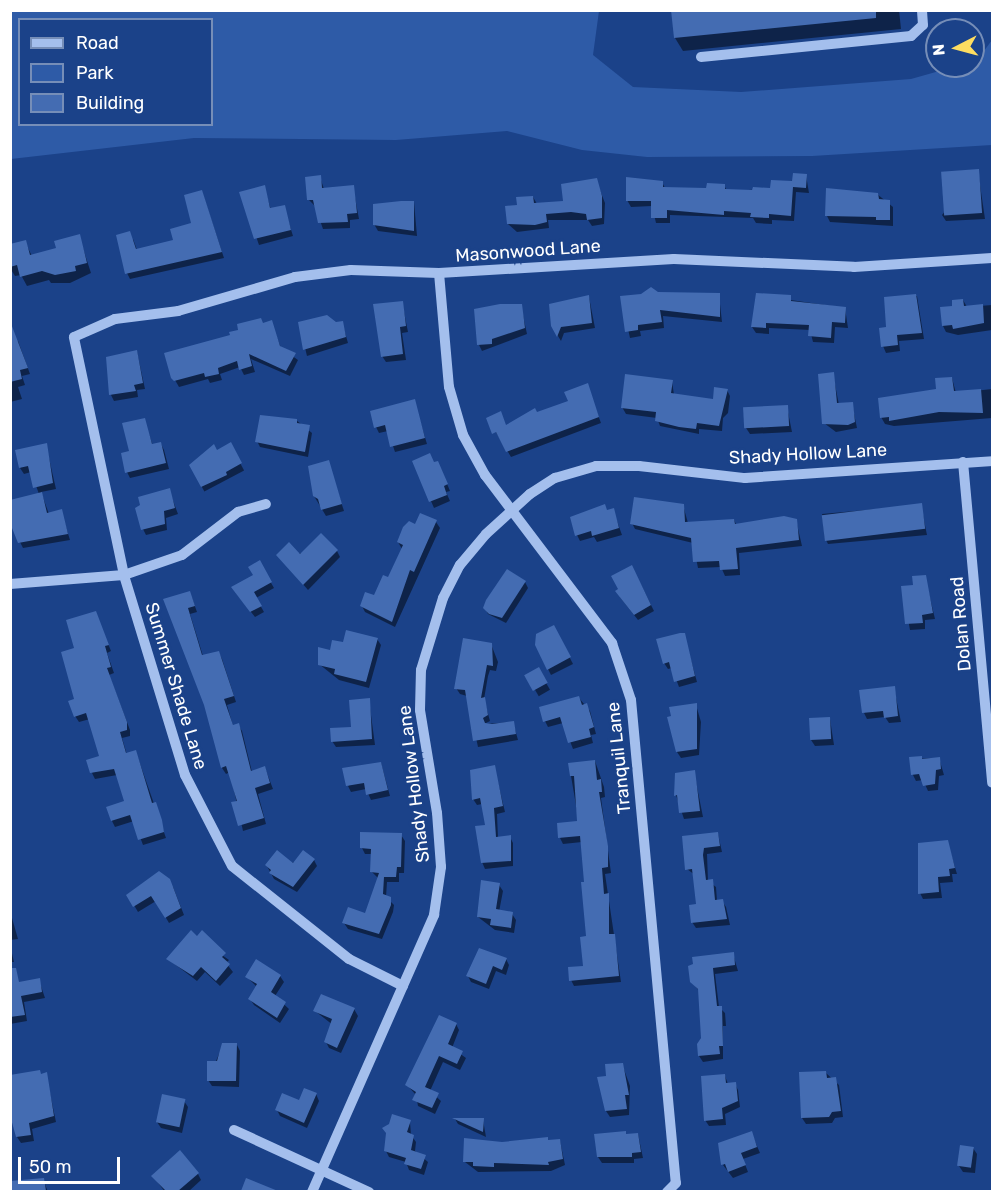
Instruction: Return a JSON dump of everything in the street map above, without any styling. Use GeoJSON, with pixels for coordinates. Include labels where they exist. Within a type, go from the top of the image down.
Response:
{"type":"FeatureCollection","features":[{"type":"Feature","properties":{"kind":"street"},"geometry":{"type":"LineString","coordinates":[[701,57],[911,36],[923,25],[922,10]]}},
{"type":"Feature","properties":{"kind":"street","name":"Masonwood Lane"},"geometry":{"type":"LineString","coordinates":[[74,337],[115,320],[178,311],[295,277],[351,270],[439,273],[674,259],[855,267],[993,258]]}},
{"type":"Feature","properties":{"kind":"street","name":"Tranquil Lane"},"geometry":{"type":"LineString","coordinates":[[439,273],[449,387],[463,435],[511,512],[612,643],[631,700],[676,1182],[667,1191]]}},
{"type":"Feature","properties":{"kind":"street","name":"Summer Shade Lane"},"geometry":{"type":"LineString","coordinates":[[74,337],[124,575],[185,775],[232,866],[349,959],[403,986]]}},
{"type":"Feature","properties":{"kind":"street","name":"Shady Hollow Lane"},"geometry":{"type":"LineString","coordinates":[[312,1191],[434,915],[441,867],[437,813],[420,710],[421,670],[436,615],[460,565],[511,512],[555,478],[596,466],[639,466],[745,478],[993,461]]}},
{"type":"Feature","properties":{"kind":"street","name":"Dolan Road"},"geometry":{"type":"LineString","coordinates":[[963,462],[993,783]]}},
{"type":"Feature","properties":{"kind":"street"},"geometry":{"type":"LineString","coordinates":[[10,584],[124,575],[182,555],[238,512],[266,504]]}},
{"type":"Feature","properties":{"kind":"street"},"geometry":{"type":"LineString","coordinates":[[234,1130],[369,1191]]}},
{"type":"Feature","properties":{"kind":"green space"},"geometry":{"type":"Polygon","coordinates":[[[10,11],[599,11],[593,55],[633,87],[741,92],[911,79],[925,75],[925,78],[985,78],[985,50],[992,40],[992,145],[812,156],[647,157],[582,150],[507,131],[396,140],[194,138],[11,159],[10,11]]]}},
{"type":"Feature","properties":{"kind":"building"},"geometry":{"type":"Polygon","coordinates":[[[671,10],[876,10],[876,18],[674,38],[671,10]]]}},
{"type":"Feature","properties":{"kind":"building"},"geometry":{"type":"Polygon","coordinates":[[[979,169],[982,213],[944,216],[941,172],[979,169]]]}},
{"type":"Feature","properties":{"kind":"building"},"geometry":{"type":"Polygon","coordinates":[[[793,173],[807,174],[806,188],[793,187],[791,216],[769,214],[769,218],[750,217],[751,213],[724,211],[724,215],[667,210],[667,218],[651,218],[651,201],[626,201],[626,177],[663,181],[663,187],[706,188],[707,183],[725,184],[725,189],[752,190],[753,187],[770,188],[771,180],[792,181],[793,173]]]}},
{"type":"Feature","properties":{"kind":"building"},"geometry":{"type":"Polygon","coordinates":[[[321,175],[322,188],[354,185],[357,213],[347,214],[348,222],[318,223],[313,200],[307,200],[305,177],[321,175]]]}},
{"type":"Feature","properties":{"kind":"building"},"geometry":{"type":"Polygon","coordinates":[[[597,178],[602,196],[602,218],[587,220],[586,214],[571,212],[546,214],[547,222],[535,225],[507,224],[505,206],[517,205],[516,197],[533,196],[534,203],[563,201],[561,184],[597,178]]]}},
{"type":"Feature","properties":{"kind":"building"},"geometry":{"type":"Polygon","coordinates":[[[265,185],[270,208],[285,205],[291,230],[254,239],[239,192],[265,185]]]}},
{"type":"Feature","properties":{"kind":"building"},"geometry":{"type":"Polygon","coordinates":[[[826,188],[878,193],[879,199],[890,200],[890,220],[876,220],[876,217],[825,216],[826,188]]]}},
{"type":"Feature","properties":{"kind":"building"},"geometry":{"type":"Polygon","coordinates":[[[202,190],[222,252],[125,274],[116,235],[130,231],[136,249],[173,240],[170,229],[191,223],[184,195],[202,190]]]}},
{"type":"Feature","properties":{"kind":"building"},"geometry":{"type":"Polygon","coordinates":[[[414,201],[414,231],[373,225],[373,204],[414,201]]]}},
{"type":"Feature","properties":{"kind":"building"},"geometry":{"type":"Polygon","coordinates":[[[80,234],[87,263],[75,266],[76,271],[55,275],[42,271],[20,277],[17,265],[10,267],[10,244],[26,240],[30,255],[56,248],[54,241],[80,234]]]}},
{"type":"Feature","properties":{"kind":"building"},"geometry":{"type":"Polygon","coordinates":[[[651,287],[658,292],[720,293],[720,317],[660,310],[662,322],[638,325],[638,330],[625,332],[620,296],[641,294],[651,287]]]}},
{"type":"Feature","properties":{"kind":"building"},"geometry":{"type":"Polygon","coordinates":[[[756,293],[791,295],[791,301],[846,307],[845,323],[832,322],[831,338],[808,336],[809,325],[766,323],[766,328],[751,327],[756,293]]]}},
{"type":"Feature","properties":{"kind":"building"},"geometry":{"type":"Polygon","coordinates":[[[916,294],[922,333],[897,335],[898,345],[881,347],[879,328],[886,327],[884,297],[916,294]]]}},
{"type":"Feature","properties":{"kind":"building"},"geometry":{"type":"Polygon","coordinates":[[[589,295],[592,323],[561,327],[557,337],[551,326],[549,304],[589,295]]]}},
{"type":"Feature","properties":{"kind":"building"},"geometry":{"type":"Polygon","coordinates":[[[963,299],[964,306],[983,304],[984,323],[953,329],[952,325],[942,326],[940,307],[952,306],[952,300],[963,299]]]}},
{"type":"Feature","properties":{"kind":"building"},"geometry":{"type":"Polygon","coordinates":[[[403,301],[406,326],[400,327],[403,354],[381,357],[373,304],[403,301]]]}},
{"type":"Feature","properties":{"kind":"building"},"geometry":{"type":"Polygon","coordinates":[[[500,304],[522,304],[525,328],[492,339],[492,344],[477,345],[474,309],[500,304]]]}},
{"type":"Feature","properties":{"kind":"building"},"geometry":{"type":"Polygon","coordinates":[[[327,315],[336,322],[343,321],[346,337],[303,350],[298,322],[327,315]]]}},
{"type":"Feature","properties":{"kind":"building"},"geometry":{"type":"Polygon","coordinates":[[[261,318],[263,323],[272,320],[280,346],[296,353],[286,371],[249,354],[252,366],[239,370],[237,361],[218,368],[219,374],[205,377],[204,373],[174,381],[171,378],[164,353],[230,335],[229,332],[238,330],[237,324],[261,318]]]}},
{"type":"Feature","properties":{"kind":"building"},"geometry":{"type":"Polygon","coordinates":[[[10,321],[28,368],[20,370],[22,379],[10,382],[10,321]]]}},
{"type":"Feature","properties":{"kind":"building"},"geometry":{"type":"Polygon","coordinates":[[[137,350],[143,383],[134,385],[136,391],[109,395],[106,357],[137,350]]]}},
{"type":"Feature","properties":{"kind":"building"},"geometry":{"type":"Polygon","coordinates":[[[834,372],[837,403],[853,402],[855,422],[848,425],[822,424],[818,374],[834,372]]]}},
{"type":"Feature","properties":{"kind":"building"},"geometry":{"type":"Polygon","coordinates":[[[625,374],[673,380],[671,393],[713,399],[714,387],[728,389],[719,426],[697,423],[696,429],[679,427],[655,421],[656,412],[621,408],[625,374]]]}},
{"type":"Feature","properties":{"kind":"building"},"geometry":{"type":"Polygon","coordinates":[[[952,377],[954,391],[981,389],[983,413],[939,412],[889,421],[889,417],[880,418],[878,398],[936,389],[935,378],[952,377]]]}},
{"type":"Feature","properties":{"kind":"building"},"geometry":{"type":"Polygon","coordinates":[[[588,383],[599,417],[506,452],[496,432],[492,434],[486,418],[501,411],[506,425],[535,408],[537,412],[568,401],[564,392],[588,383]]]}},
{"type":"Feature","properties":{"kind":"building"},"geometry":{"type":"Polygon","coordinates":[[[415,399],[425,438],[390,447],[385,425],[374,428],[370,411],[415,399]]]}},
{"type":"Feature","properties":{"kind":"building"},"geometry":{"type":"Polygon","coordinates":[[[788,405],[789,426],[744,428],[743,407],[788,405]]]}},
{"type":"Feature","properties":{"kind":"building"},"geometry":{"type":"Polygon","coordinates":[[[260,415],[297,419],[297,423],[310,425],[305,452],[255,442],[260,415]]]}},
{"type":"Feature","properties":{"kind":"building"},"geometry":{"type":"Polygon","coordinates":[[[145,418],[152,444],[161,442],[166,463],[125,473],[121,453],[129,451],[122,423],[145,418]]]}},
{"type":"Feature","properties":{"kind":"building"},"geometry":{"type":"Polygon","coordinates":[[[231,442],[242,463],[226,472],[227,475],[201,487],[189,465],[214,444],[217,450],[231,442]]]}},
{"type":"Feature","properties":{"kind":"building"},"geometry":{"type":"Polygon","coordinates":[[[47,443],[53,483],[33,488],[28,466],[19,468],[15,450],[47,443]]]}},
{"type":"Feature","properties":{"kind":"building"},"geometry":{"type":"Polygon","coordinates":[[[430,453],[434,462],[438,461],[448,484],[444,486],[447,495],[429,502],[412,461],[430,453]]]}},
{"type":"Feature","properties":{"kind":"building"},"geometry":{"type":"Polygon","coordinates":[[[329,460],[342,504],[321,510],[318,499],[313,496],[308,466],[329,460]]]}},
{"type":"Feature","properties":{"kind":"building"},"geometry":{"type":"Polygon","coordinates":[[[170,488],[175,508],[164,511],[165,524],[141,530],[135,508],[140,505],[138,497],[170,488]]]}},
{"type":"Feature","properties":{"kind":"building"},"geometry":{"type":"Polygon","coordinates":[[[42,492],[47,513],[62,509],[68,534],[18,543],[10,523],[10,500],[42,492]]]}},
{"type":"Feature","properties":{"kind":"building"},"geometry":{"type":"Polygon","coordinates":[[[634,497],[684,504],[685,522],[734,519],[735,524],[784,516],[797,519],[799,540],[736,548],[738,569],[720,570],[719,561],[693,562],[691,538],[630,524],[634,497]]]}},
{"type":"Feature","properties":{"kind":"building"},"geometry":{"type":"Polygon","coordinates":[[[922,503],[925,529],[825,541],[822,515],[922,503]]]}},
{"type":"Feature","properties":{"kind":"building"},"geometry":{"type":"Polygon","coordinates":[[[605,504],[607,510],[614,508],[619,528],[592,536],[591,531],[575,536],[570,517],[605,504]]]}},
{"type":"Feature","properties":{"kind":"building"},"geometry":{"type":"Polygon","coordinates":[[[420,513],[437,520],[414,572],[410,570],[392,622],[360,606],[365,592],[374,595],[383,575],[388,577],[403,545],[397,542],[403,527],[409,521],[415,524],[420,513]]]}},
{"type":"Feature","properties":{"kind":"building"},"geometry":{"type":"Polygon","coordinates":[[[321,533],[338,550],[303,585],[276,555],[289,542],[300,554],[321,533]]]}},
{"type":"Feature","properties":{"kind":"building"},"geometry":{"type":"Polygon","coordinates":[[[260,560],[272,582],[254,592],[262,606],[250,612],[231,587],[253,575],[248,567],[260,560]]]}},
{"type":"Feature","properties":{"kind":"building"},"geometry":{"type":"Polygon","coordinates":[[[632,565],[651,605],[634,615],[615,591],[618,589],[611,576],[632,565]]]}},
{"type":"Feature","properties":{"kind":"building"},"geometry":{"type":"Polygon","coordinates":[[[507,569],[526,581],[502,618],[489,614],[483,608],[507,569]]]}},
{"type":"Feature","properties":{"kind":"building"},"geometry":{"type":"Polygon","coordinates":[[[926,575],[933,613],[922,615],[923,623],[905,624],[901,586],[913,585],[912,576],[926,575]]]}},
{"type":"Feature","properties":{"kind":"building"},"geometry":{"type":"Polygon","coordinates":[[[190,591],[195,606],[188,608],[202,655],[219,651],[234,696],[224,699],[233,725],[239,723],[251,771],[265,766],[270,783],[255,788],[264,818],[238,826],[231,802],[237,801],[226,766],[221,768],[204,705],[163,599],[190,591]]]}},
{"type":"Feature","properties":{"kind":"building"},"geometry":{"type":"Polygon","coordinates":[[[96,611],[109,645],[105,646],[111,667],[107,668],[127,722],[127,730],[120,732],[126,753],[136,750],[152,803],[156,802],[162,820],[164,832],[138,840],[130,815],[111,821],[106,807],[124,801],[114,769],[90,773],[86,760],[99,756],[86,713],[74,717],[68,701],[74,699],[61,652],[74,648],[66,620],[96,611]]]}},
{"type":"Feature","properties":{"kind":"building"},"geometry":{"type":"Polygon","coordinates":[[[554,625],[571,657],[547,670],[535,645],[536,634],[554,625]]]}},
{"type":"Feature","properties":{"kind":"building"},"geometry":{"type":"Polygon","coordinates":[[[346,630],[378,638],[366,682],[334,674],[335,669],[318,665],[318,647],[330,650],[332,640],[343,642],[346,630]]]}},
{"type":"Feature","properties":{"kind":"building"},"geometry":{"type":"Polygon","coordinates":[[[685,633],[695,676],[674,682],[669,662],[663,664],[656,639],[685,633]]]}},
{"type":"Feature","properties":{"kind":"building"},"geometry":{"type":"Polygon","coordinates":[[[463,638],[492,643],[493,666],[487,665],[481,698],[485,697],[488,715],[483,718],[485,723],[492,724],[514,721],[516,734],[473,741],[465,690],[454,689],[463,638]]]}},
{"type":"Feature","properties":{"kind":"building"},"geometry":{"type":"Polygon","coordinates":[[[539,667],[548,683],[533,691],[524,675],[539,667]]]}},
{"type":"Feature","properties":{"kind":"building"},"geometry":{"type":"Polygon","coordinates":[[[895,686],[898,716],[884,718],[883,711],[862,713],[859,690],[895,686]]]}},
{"type":"Feature","properties":{"kind":"building"},"geometry":{"type":"Polygon","coordinates":[[[579,696],[582,705],[587,703],[594,727],[589,729],[591,737],[568,743],[560,717],[543,722],[539,707],[579,696]]]}},
{"type":"Feature","properties":{"kind":"building"},"geometry":{"type":"Polygon","coordinates":[[[370,698],[372,739],[331,742],[330,728],[351,727],[349,700],[370,698]]]}},
{"type":"Feature","properties":{"kind":"building"},"geometry":{"type":"Polygon","coordinates":[[[697,703],[697,749],[676,752],[667,717],[671,716],[669,707],[697,703]]]}},
{"type":"Feature","properties":{"kind":"building"},"geometry":{"type":"Polygon","coordinates":[[[830,717],[831,739],[810,740],[809,718],[830,717]]]}},
{"type":"Feature","properties":{"kind":"building"},"geometry":{"type":"Polygon","coordinates":[[[922,756],[922,759],[940,757],[941,769],[936,770],[935,784],[923,786],[919,774],[911,775],[909,757],[922,756]]]}},
{"type":"Feature","properties":{"kind":"building"},"geometry":{"type":"Polygon","coordinates":[[[595,760],[597,780],[601,779],[602,792],[599,792],[608,846],[608,867],[602,868],[604,894],[609,893],[609,934],[615,934],[619,976],[569,981],[568,967],[583,966],[580,937],[586,936],[581,882],[584,882],[580,836],[558,838],[557,823],[577,821],[574,776],[570,776],[568,763],[595,760]]]}},
{"type":"Feature","properties":{"kind":"building"},"geometry":{"type":"Polygon","coordinates":[[[381,762],[388,790],[366,795],[364,783],[346,786],[342,768],[381,762]]]}},
{"type":"Feature","properties":{"kind":"building"},"geometry":{"type":"Polygon","coordinates":[[[495,765],[503,806],[494,808],[496,837],[511,835],[511,861],[481,863],[475,826],[485,825],[480,798],[472,800],[470,770],[495,765]]]}},
{"type":"Feature","properties":{"kind":"building"},"geometry":{"type":"Polygon","coordinates":[[[695,770],[700,811],[679,813],[677,795],[674,796],[675,773],[695,770]]]}},
{"type":"Feature","properties":{"kind":"building"},"geometry":{"type":"Polygon","coordinates":[[[360,832],[402,833],[401,867],[397,867],[396,877],[384,877],[383,894],[391,897],[391,905],[379,934],[342,923],[348,907],[365,913],[379,873],[370,872],[371,849],[360,848],[360,832]]]}},
{"type":"Feature","properties":{"kind":"building"},"geometry":{"type":"Polygon","coordinates":[[[718,832],[720,846],[704,848],[703,855],[706,880],[713,879],[715,900],[723,899],[727,919],[691,923],[689,905],[696,904],[692,869],[685,870],[682,836],[718,832]]]}},
{"type":"Feature","properties":{"kind":"building"},"geometry":{"type":"Polygon","coordinates":[[[948,840],[955,868],[949,869],[950,876],[938,877],[939,892],[918,894],[918,843],[948,840]]]}},
{"type":"Feature","properties":{"kind":"building"},"geometry":{"type":"Polygon","coordinates":[[[277,850],[293,863],[303,850],[315,859],[293,887],[269,873],[271,870],[265,865],[277,850]]]}},
{"type":"Feature","properties":{"kind":"building"},"geometry":{"type":"Polygon","coordinates":[[[159,871],[170,879],[181,908],[165,918],[151,896],[133,907],[126,895],[159,871]]]}},
{"type":"Feature","properties":{"kind":"building"},"geometry":{"type":"Polygon","coordinates":[[[481,880],[500,883],[496,909],[513,912],[511,928],[490,925],[491,919],[477,917],[481,880]]]}},
{"type":"Feature","properties":{"kind":"building"},"geometry":{"type":"Polygon","coordinates":[[[191,930],[197,936],[202,930],[226,953],[222,957],[230,964],[216,981],[201,967],[193,976],[166,959],[191,930]]]}},
{"type":"Feature","properties":{"kind":"building"},"geometry":{"type":"Polygon","coordinates":[[[479,948],[507,958],[502,970],[493,966],[486,984],[466,976],[479,948]]]}},
{"type":"Feature","properties":{"kind":"building"},"geometry":{"type":"Polygon","coordinates":[[[734,952],[735,965],[713,968],[717,1006],[722,1006],[723,1046],[719,1046],[720,1054],[698,1056],[697,1044],[701,1038],[698,989],[690,982],[688,966],[693,964],[692,957],[734,952]]]}},
{"type":"Feature","properties":{"kind":"building"},"geometry":{"type":"Polygon","coordinates":[[[256,959],[281,975],[271,992],[286,1002],[277,1018],[248,999],[257,984],[245,977],[256,959]]]}},
{"type":"Feature","properties":{"kind":"building"},"geometry":{"type":"Polygon","coordinates":[[[10,968],[16,968],[19,982],[40,978],[42,992],[21,996],[25,1015],[10,1017],[10,968]]]}},
{"type":"Feature","properties":{"kind":"building"},"geometry":{"type":"Polygon","coordinates":[[[321,994],[355,1008],[337,1048],[324,1042],[332,1019],[313,1011],[321,994]]]}},
{"type":"Feature","properties":{"kind":"building"},"geometry":{"type":"Polygon","coordinates":[[[439,1015],[457,1023],[448,1044],[463,1051],[457,1064],[439,1056],[425,1087],[439,1093],[432,1108],[412,1100],[416,1092],[405,1085],[439,1015]]]}},
{"type":"Feature","properties":{"kind":"building"},"geometry":{"type":"Polygon","coordinates":[[[222,1043],[237,1043],[236,1081],[207,1081],[207,1061],[217,1061],[222,1043]]]}},
{"type":"Feature","properties":{"kind":"building"},"geometry":{"type":"Polygon","coordinates":[[[623,1063],[629,1095],[625,1095],[627,1109],[605,1111],[597,1077],[606,1076],[605,1064],[623,1063]]]}},
{"type":"Feature","properties":{"kind":"building"},"geometry":{"type":"Polygon","coordinates":[[[40,1070],[41,1074],[47,1072],[54,1116],[29,1123],[31,1135],[16,1137],[10,1115],[10,1075],[40,1070]]]}},
{"type":"Feature","properties":{"kind":"building"},"geometry":{"type":"Polygon","coordinates":[[[826,1071],[827,1078],[836,1077],[841,1111],[832,1112],[829,1117],[801,1118],[799,1072],[826,1071]]]}},
{"type":"Feature","properties":{"kind":"building"},"geometry":{"type":"Polygon","coordinates":[[[725,1074],[726,1083],[736,1082],[738,1101],[722,1108],[723,1119],[704,1121],[701,1076],[725,1074]]]}},
{"type":"Feature","properties":{"kind":"building"},"geometry":{"type":"Polygon","coordinates":[[[304,1088],[317,1093],[304,1123],[275,1110],[282,1093],[299,1100],[304,1088]]]}},
{"type":"Feature","properties":{"kind":"building"},"geometry":{"type":"Polygon","coordinates":[[[162,1094],[185,1099],[179,1127],[156,1122],[162,1094]]]}},
{"type":"Feature","properties":{"kind":"building"},"geometry":{"type":"Polygon","coordinates":[[[392,1114],[411,1120],[407,1132],[414,1135],[411,1150],[426,1155],[421,1169],[404,1164],[406,1158],[384,1151],[386,1133],[382,1128],[389,1124],[392,1114]]]}},
{"type":"Feature","properties":{"kind":"building"},"geometry":{"type":"Polygon","coordinates":[[[452,1118],[484,1118],[483,1132],[452,1118]]]}},
{"type":"Feature","properties":{"kind":"building"},"geometry":{"type":"Polygon","coordinates":[[[626,1131],[626,1134],[638,1133],[641,1152],[632,1153],[632,1157],[597,1157],[594,1134],[626,1131]]]}},
{"type":"Feature","properties":{"kind":"building"},"geometry":{"type":"Polygon","coordinates":[[[752,1131],[757,1147],[741,1153],[746,1165],[728,1172],[725,1164],[721,1165],[718,1143],[752,1131]]]}},
{"type":"Feature","properties":{"kind":"building"},"geometry":{"type":"Polygon","coordinates":[[[548,1137],[548,1140],[560,1139],[563,1159],[548,1162],[549,1165],[494,1163],[494,1167],[473,1166],[473,1162],[463,1162],[464,1138],[502,1142],[548,1137]]]}},
{"type":"Feature","properties":{"kind":"building"},"geometry":{"type":"Polygon","coordinates":[[[960,1145],[974,1147],[971,1168],[957,1166],[960,1145]]]}},
{"type":"Feature","properties":{"kind":"building"},"geometry":{"type":"Polygon","coordinates":[[[180,1150],[199,1173],[178,1191],[166,1191],[151,1176],[180,1150]]]}},
{"type":"Feature","properties":{"kind":"building"},"geometry":{"type":"Polygon","coordinates":[[[44,1178],[46,1191],[10,1191],[10,1181],[44,1178]]]}},
{"type":"Feature","properties":{"kind":"building"},"geometry":{"type":"Polygon","coordinates":[[[246,1178],[278,1191],[241,1191],[246,1178]]]}}]}
